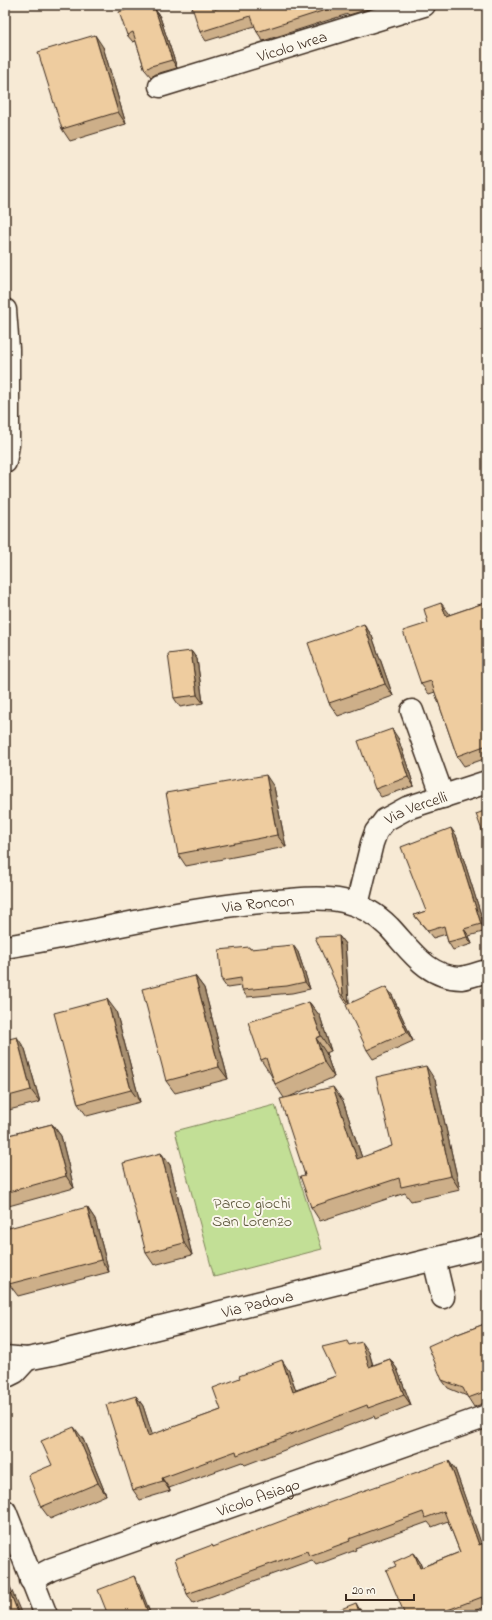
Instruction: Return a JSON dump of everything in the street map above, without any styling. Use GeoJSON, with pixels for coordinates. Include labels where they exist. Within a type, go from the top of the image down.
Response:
{"type":"FeatureCollection","features":[{"type":"Feature","properties":{"kind":"street","name":"Vicolo Ivrea"},"geometry":{"type":"LineString","coordinates":[[160,86],[424,5]]}},
{"type":"Feature","properties":{"kind":"street"},"geometry":{"type":"LineString","coordinates":[[5,310],[8,349],[8,446],[5,462]]}},
{"type":"Feature","properties":{"kind":"street"},"geometry":{"type":"LineString","coordinates":[[412,711],[443,797]]}},
{"type":"Feature","properties":{"kind":"street","name":"Via Vercelli"},"geometry":{"type":"LineString","coordinates":[[357,906],[372,843],[376,832],[385,820],[407,808],[487,782]]}},
{"type":"Feature","properties":{"kind":"street","name":"Via Roncon"},"geometry":{"type":"LineString","coordinates":[[5,947],[202,910],[257,902],[312,898],[342,901],[357,906],[379,918],[418,960],[434,972],[462,978],[487,971]]}},
{"type":"Feature","properties":{"kind":"street","name":"Via Padova"},"geometry":{"type":"LineString","coordinates":[[5,1357],[27,1359],[52,1354],[487,1246]]}},
{"type":"Feature","properties":{"kind":"street"},"geometry":{"type":"LineString","coordinates":[[434,1259],[443,1297]]}},
{"type":"Feature","properties":{"kind":"street"},"geometry":{"type":"LineString","coordinates":[[5,1376],[15,1372],[27,1359]]}},
{"type":"Feature","properties":{"kind":"street","name":"Vicolo Asiago"},"geometry":{"type":"LineString","coordinates":[[31,1580],[52,1569],[487,1416]]}},
{"type":"Feature","properties":{"kind":"street"},"geometry":{"type":"LineString","coordinates":[[5,1512],[46,1615]]}},
{"type":"Feature","properties":{"kind":"green space","name":"Parco giochi San Lorenzo"},"geometry":{"type":"Polygon","coordinates":[[[275,1105],[322,1249],[214,1277],[175,1131],[275,1105]]]}},
{"type":"Feature","properties":{"kind":"building"},"geometry":{"type":"Polygon","coordinates":[[[140,5],[150,5],[151,10],[155,9],[172,60],[151,66],[145,70],[133,32],[127,35],[119,12],[140,5]]]}},
{"type":"Feature","properties":{"kind":"building"},"geometry":{"type":"Polygon","coordinates":[[[199,5],[214,5],[215,9],[226,5],[341,5],[257,32],[251,16],[200,32],[192,7],[199,5]]]}},
{"type":"Feature","properties":{"kind":"building"},"geometry":{"type":"Polygon","coordinates":[[[95,35],[118,112],[62,129],[38,52],[95,35]]]}},
{"type":"Feature","properties":{"kind":"building"},"geometry":{"type":"Polygon","coordinates":[[[487,602],[487,745],[457,756],[431,681],[421,684],[403,631],[428,623],[424,609],[441,603],[446,616],[487,602]]]}},
{"type":"Feature","properties":{"kind":"building"},"geometry":{"type":"Polygon","coordinates":[[[364,624],[385,684],[329,703],[308,643],[364,624]]]}},
{"type":"Feature","properties":{"kind":"building"},"geometry":{"type":"Polygon","coordinates":[[[191,651],[197,695],[174,698],[168,654],[191,651]]]}},
{"type":"Feature","properties":{"kind":"building"},"geometry":{"type":"Polygon","coordinates":[[[392,729],[408,777],[375,789],[358,741],[392,729]]]}},
{"type":"Feature","properties":{"kind":"building"},"geometry":{"type":"Polygon","coordinates":[[[266,775],[277,835],[178,854],[166,793],[266,775]]]}},
{"type":"Feature","properties":{"kind":"building"},"geometry":{"type":"Polygon","coordinates":[[[487,810],[487,844],[476,814],[487,810]]]}},
{"type":"Feature","properties":{"kind":"building"},"geometry":{"type":"Polygon","coordinates":[[[451,828],[481,924],[464,929],[467,937],[448,942],[444,926],[428,931],[414,915],[426,911],[401,847],[451,828]]]}},
{"type":"Feature","properties":{"kind":"building"},"geometry":{"type":"Polygon","coordinates":[[[339,936],[343,995],[341,995],[315,937],[339,936]]]}},
{"type":"Feature","properties":{"kind":"building"},"geometry":{"type":"Polygon","coordinates":[[[293,945],[305,982],[287,986],[242,990],[241,978],[222,981],[219,950],[293,945]]]}},
{"type":"Feature","properties":{"kind":"building"},"geometry":{"type":"Polygon","coordinates":[[[195,976],[219,1067],[166,1081],[142,989],[195,976]]]}},
{"type":"Feature","properties":{"kind":"building"},"geometry":{"type":"Polygon","coordinates":[[[386,987],[407,1032],[367,1050],[346,1005],[386,987]]]}},
{"type":"Feature","properties":{"kind":"building"},"geometry":{"type":"Polygon","coordinates":[[[107,999],[131,1090],[78,1104],[54,1013],[107,999]]]}},
{"type":"Feature","properties":{"kind":"building"},"geometry":{"type":"Polygon","coordinates":[[[309,1002],[321,1036],[316,1038],[324,1062],[275,1084],[266,1058],[261,1060],[248,1022],[309,1002]]]}},
{"type":"Feature","properties":{"kind":"building"},"geometry":{"type":"Polygon","coordinates":[[[17,1037],[31,1090],[5,1097],[5,1040],[17,1037]]]}},
{"type":"Feature","properties":{"kind":"building"},"geometry":{"type":"Polygon","coordinates":[[[426,1066],[451,1176],[401,1187],[399,1178],[311,1207],[300,1176],[305,1175],[280,1099],[333,1087],[357,1159],[392,1146],[376,1077],[426,1066]]]}},
{"type":"Feature","properties":{"kind":"building"},"geometry":{"type":"Polygon","coordinates":[[[52,1124],[66,1176],[5,1193],[5,1136],[52,1124]]]}},
{"type":"Feature","properties":{"kind":"building"},"geometry":{"type":"Polygon","coordinates":[[[161,1153],[184,1243],[146,1253],[123,1163],[161,1153]]]}},
{"type":"Feature","properties":{"kind":"building"},"geometry":{"type":"Polygon","coordinates":[[[87,1207],[101,1260],[9,1284],[5,1268],[5,1229],[87,1207]]]}},
{"type":"Feature","properties":{"kind":"building"},"geometry":{"type":"Polygon","coordinates":[[[487,1323],[487,1378],[483,1379],[487,1391],[468,1398],[463,1388],[442,1380],[428,1346],[457,1333],[458,1334],[487,1323]]]}},
{"type":"Feature","properties":{"kind":"building"},"geometry":{"type":"Polygon","coordinates":[[[347,1341],[349,1345],[362,1342],[369,1367],[390,1359],[404,1395],[368,1408],[367,1405],[237,1455],[236,1451],[162,1478],[163,1481],[133,1490],[106,1405],[136,1396],[148,1436],[221,1410],[213,1388],[240,1378],[239,1376],[282,1360],[293,1392],[336,1376],[322,1347],[347,1341]]]}},
{"type":"Feature","properties":{"kind":"building"},"geometry":{"type":"Polygon","coordinates":[[[74,1427],[98,1483],[41,1507],[28,1475],[52,1465],[41,1441],[74,1427]]]}},
{"type":"Feature","properties":{"kind":"building"},"geometry":{"type":"Polygon","coordinates":[[[449,1461],[479,1545],[487,1542],[487,1599],[483,1601],[482,1597],[437,1614],[438,1615],[405,1615],[386,1570],[396,1566],[394,1562],[414,1553],[420,1568],[460,1552],[444,1511],[425,1518],[423,1512],[349,1539],[350,1541],[309,1556],[307,1551],[187,1594],[175,1559],[212,1545],[213,1547],[334,1501],[449,1461]]]}},
{"type":"Feature","properties":{"kind":"building"},"geometry":{"type":"Polygon","coordinates":[[[134,1576],[149,1615],[108,1615],[98,1590],[134,1576]]]}},
{"type":"Feature","properties":{"kind":"building"},"geometry":{"type":"Polygon","coordinates":[[[5,1580],[19,1615],[5,1615],[5,1580]]]}},
{"type":"Feature","properties":{"kind":"building"},"geometry":{"type":"Polygon","coordinates":[[[356,1603],[360,1615],[326,1615],[356,1603]]]}}]}
